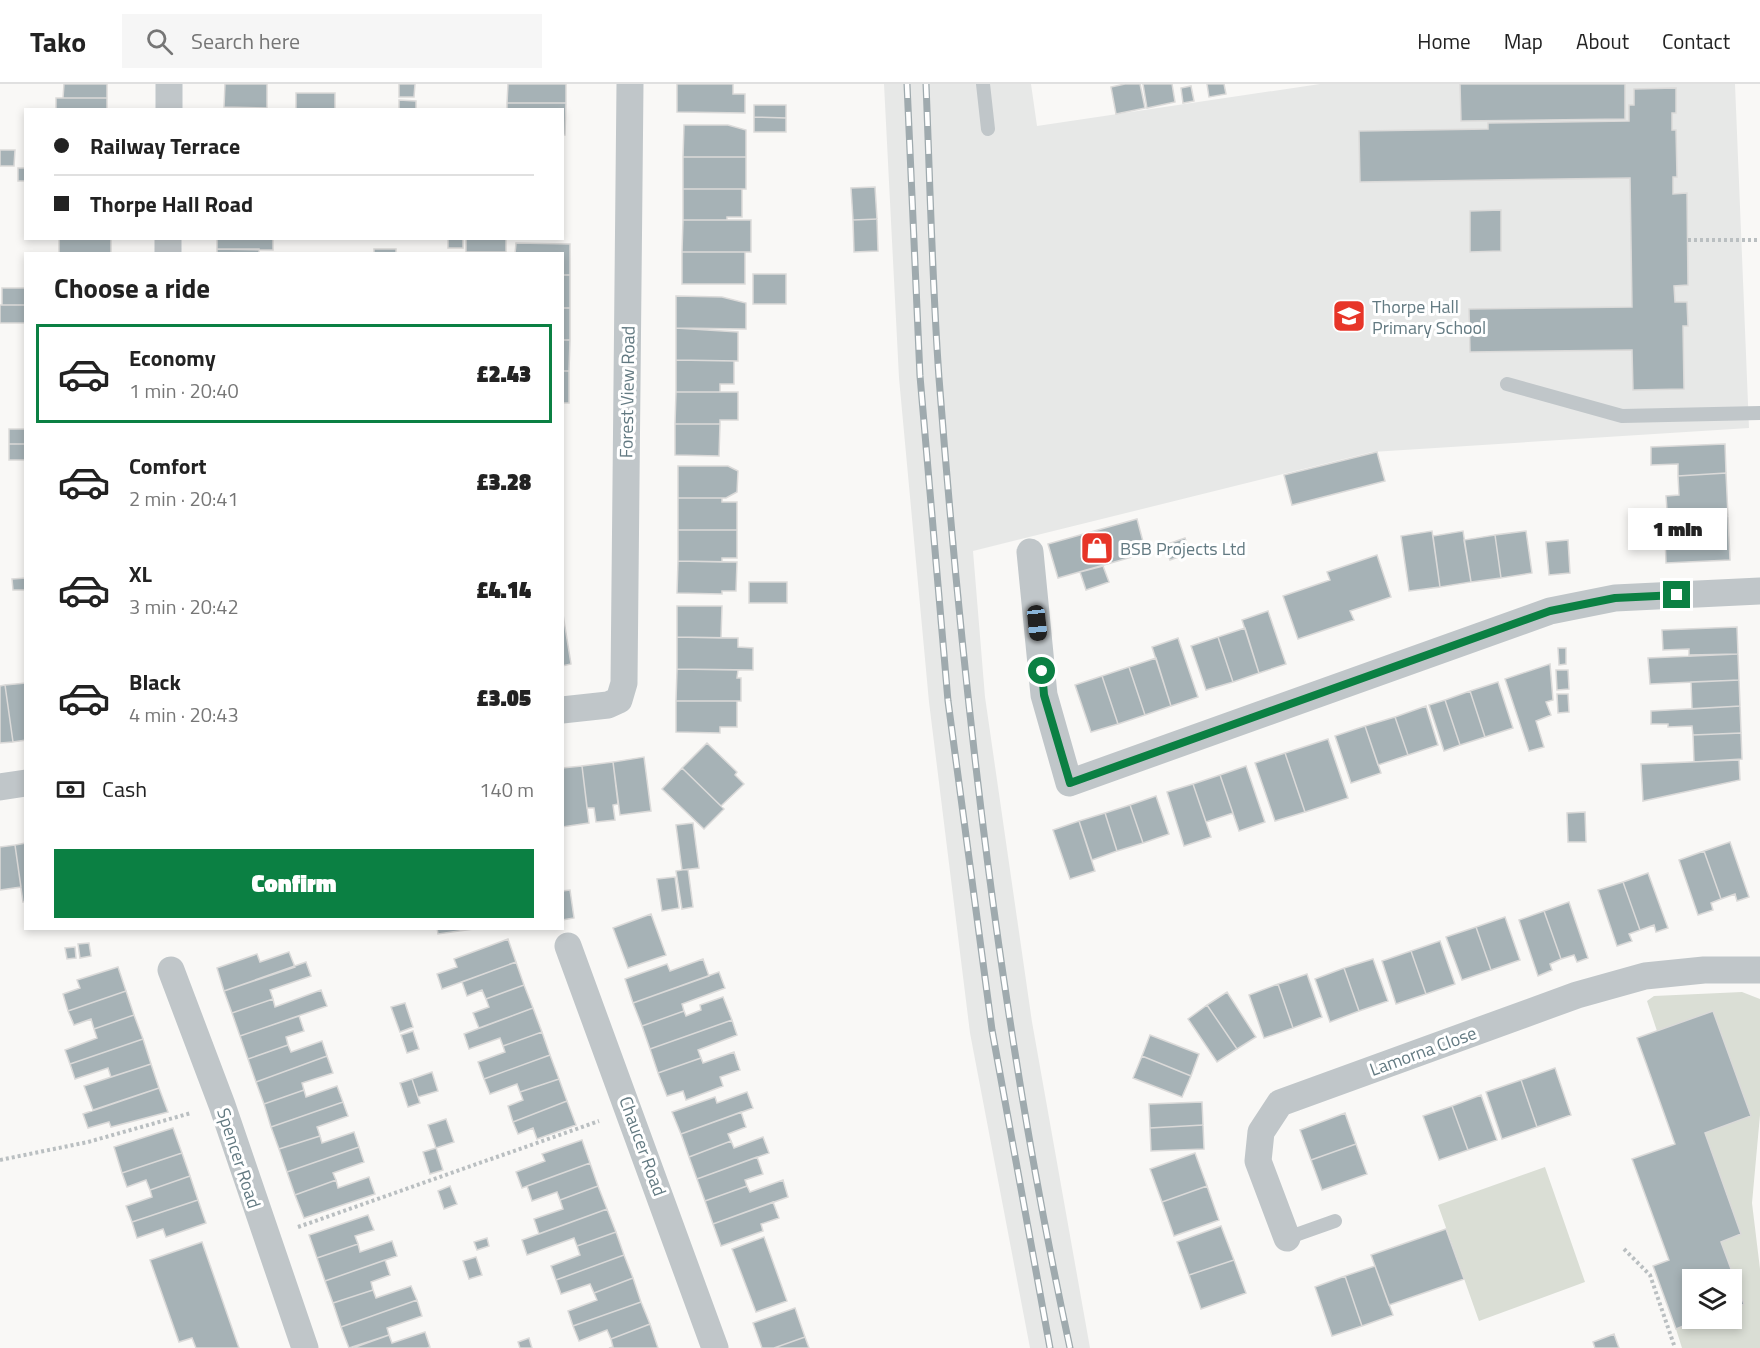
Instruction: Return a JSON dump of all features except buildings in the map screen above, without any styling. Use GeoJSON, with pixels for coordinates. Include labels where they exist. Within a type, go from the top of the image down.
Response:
{"type":"FeatureCollection","features":[{"type":"Feature","properties":{"kind":"street"},"geometry":{"type":"LineString","coordinates":[[169,84],[169,108]]}},
{"type":"Feature","properties":{"kind":"street","name":"Forest View Road"},"geometry":{"type":"LineString","coordinates":[[564,710],[608,705],[619,700],[624,683],[630,84]]}},
{"type":"Feature","properties":{"kind":"street"},"geometry":{"type":"LineString","coordinates":[[1030,552],[1044,695],[1070,783],[1550,611],[1615,598],[1760,591]]}},
{"type":"Feature","properties":{"kind":"street"},"geometry":{"type":"LineString","coordinates":[[0,787],[24,783]]}},
{"type":"Feature","properties":{"kind":"street","name":"Chaucer Road"},"geometry":{"type":"LineString","coordinates":[[568,946],[630,1110],[715,1348]]}},
{"type":"Feature","properties":{"kind":"street","name":"Spencer Road"},"geometry":{"type":"LineString","coordinates":[[171,969],[222,1105],[305,1348]]}},
{"type":"Feature","properties":{"kind":"street","name":"Lamorna Close"},"geometry":{"type":"LineString","coordinates":[[1287,1238],[1258,1161],[1261,1132],[1280,1103],[1577,995],[1645,975],[1704,969],[1760,969]]}},
{"type":"Feature","properties":{"kind":"lane"},"geometry":{"type":"LineString","coordinates":[[983,84],[988,129]]}},
{"type":"Feature","properties":{"kind":"lane"},"geometry":{"type":"LineString","coordinates":[[1507,384],[1622,416],[1760,413]]}},
{"type":"Feature","properties":{"kind":"lane","name":"Lamorna Close"},"geometry":{"type":"LineString","coordinates":[[1287,1238],[1335,1221]]}},
{"type":"Feature","properties":{"kind":"path"},"geometry":{"type":"LineString","coordinates":[[1688,240],[1760,240]]}},
{"type":"Feature","properties":{"kind":"path"},"geometry":{"type":"LineString","coordinates":[[0,1160],[88,1142],[222,1105]]}},
{"type":"Feature","properties":{"kind":"path"},"geometry":{"type":"LineString","coordinates":[[266,1239],[630,1110]]}},
{"type":"Feature","properties":{"kind":"path"},"geometry":{"type":"LineString","coordinates":[[1624,1249],[1650,1275],[1675,1348]]}},
{"type":"Feature","properties":{"kind":"shaded area","name":"Thorpe Hall Primary School"},"geometry":{"type":"Polygon","coordinates":[[[884,84],[1031,84],[1037,126],[1320,84],[1735,84],[1749,428],[1372,452],[973,551],[985,697],[1032,1022],[1090,1348],[1030,1348],[970,1033],[929,702],[899,378],[884,84]]]}},
{"type":"Feature","properties":{"kind":"shaded area"},"geometry":{"type":"Polygon","coordinates":[[[1742,992],[1760,999],[1760,1115],[1752,1203],[1760,1269],[1760,1348],[1682,1348],[1676,1329],[1682,1327],[1682,1329],[1742,1329],[1742,1269],[1731,1269],[1721,1242],[1741,1234],[1705,1133],[1751,1116],[1657,1031],[1647,1001],[1654,996],[1742,992]]]}},
{"type":"Feature","properties":{"kind":"shaded area"},"geometry":{"type":"Polygon","coordinates":[[[1545,1167],[1585,1282],[1479,1321],[1438,1205],[1545,1167]]]}},
{"type":"Feature","properties":{"kind":"railway"},"geometry":{"type":"LineString","coordinates":[[907,84],[920,376],[948,701],[992,1030],[1050,1348]]}},
{"type":"Feature","properties":{"kind":"railway"},"geometry":{"type":"LineString","coordinates":[[926,84],[939,378],[973,744],[1005,987],[1024,1108],[1070,1348]]}},
{"type":"Feature","properties":{"kind":"place","name":"Thorpe Hall Primary School"},"geometry":{"type":"Point","coordinates":[1349,316]}},
{"type":"Feature","properties":{"kind":"place","name":"BSB Projects Ltd"},"geometry":{"type":"Point","coordinates":[1097,548]}},
{"type":"Feature","properties":{"kind":"route"},"geometry":{"type":"LineString","coordinates":[[1042,671],[1044,695],[1070,783],[1550,611],[1615,598],[1677,595]]}}]}
